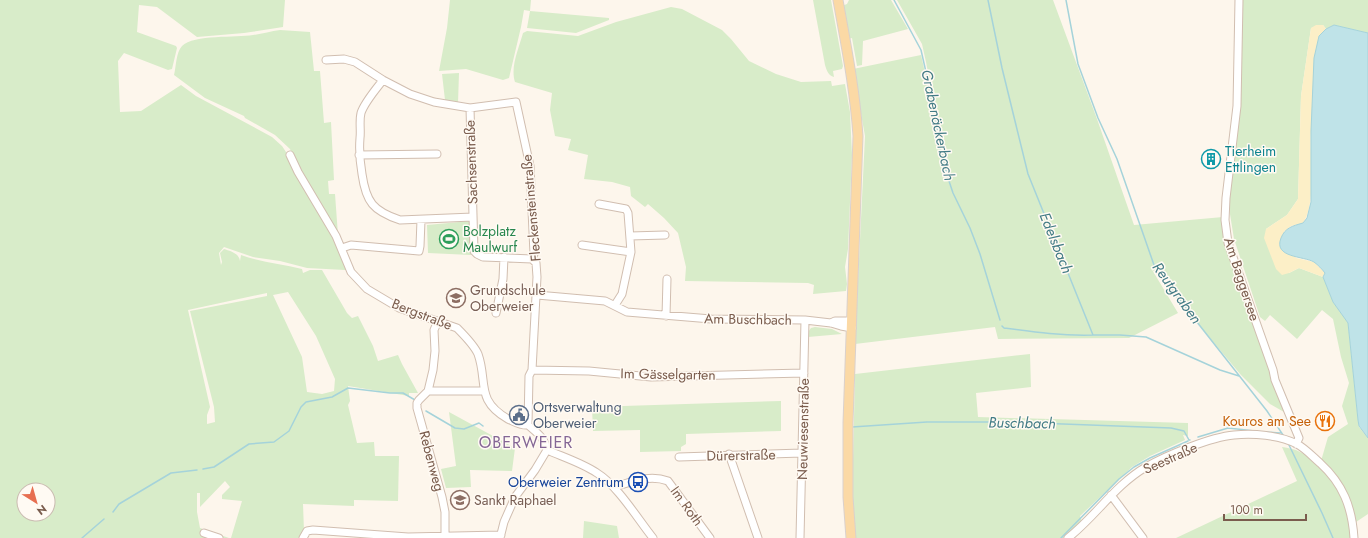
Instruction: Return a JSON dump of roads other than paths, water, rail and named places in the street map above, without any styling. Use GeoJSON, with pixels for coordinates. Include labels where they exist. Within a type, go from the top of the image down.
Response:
{"type":"FeatureCollection","features":[{"type":"Feature","properties":{"kind":"main road"},"geometry":{"type":"LineString","coordinates":[[838,0],[853,83],[858,136],[848,423],[848,497],[851,538]]}},
{"type":"Feature","properties":{"kind":"street","name":"Am Baggersee"},"geometry":{"type":"LineString","coordinates":[[1239,0],[1237,106],[1226,212],[1228,243],[1273,370],[1275,380],[1299,438],[1294,443]]}},
{"type":"Feature","properties":{"kind":"street"},"geometry":{"type":"LineString","coordinates":[[326,60],[350,60],[365,67],[383,80],[410,94],[434,102],[470,108]]}},
{"type":"Feature","properties":{"kind":"street"},"geometry":{"type":"LineString","coordinates":[[383,80],[361,112],[359,155],[365,194],[377,209],[400,220],[473,217]]}},
{"type":"Feature","properties":{"kind":"street","name":"Fleckensteinstraße"},"geometry":{"type":"LineString","coordinates":[[470,108],[516,102],[530,166],[534,254],[532,259],[536,263],[537,295],[532,370],[529,376],[528,425]]}},
{"type":"Feature","properties":{"kind":"street","name":"Sachsenstraße"},"geometry":{"type":"LineString","coordinates":[[470,108],[474,250],[483,257],[532,259]]}},
{"type":"Feature","properties":{"kind":"street","name":"Bergstraße"},"geometry":{"type":"LineString","coordinates":[[290,154],[298,172],[342,248],[351,272],[367,289],[399,308],[457,328],[478,354],[484,391],[488,400],[503,416],[523,426],[528,425]]}},
{"type":"Feature","properties":{"kind":"street"},"geometry":{"type":"LineString","coordinates":[[359,155],[437,154]]}},
{"type":"Feature","properties":{"kind":"street"},"geometry":{"type":"LineString","coordinates":[[599,204],[626,209],[628,213],[631,252],[622,294],[615,306]]}},
{"type":"Feature","properties":{"kind":"street"},"geometry":{"type":"LineString","coordinates":[[342,248],[351,245],[419,250],[422,220]]}},
{"type":"Feature","properties":{"kind":"street"},"geometry":{"type":"LineString","coordinates":[[630,236],[665,235]]}},
{"type":"Feature","properties":{"kind":"street"},"geometry":{"type":"LineString","coordinates":[[582,245],[631,252]]}},
{"type":"Feature","properties":{"kind":"street"},"geometry":{"type":"LineString","coordinates":[[496,314],[503,279],[504,257]]}},
{"type":"Feature","properties":{"kind":"street"},"geometry":{"type":"LineString","coordinates":[[666,316],[667,279]]}},
{"type":"Feature","properties":{"kind":"street","name":"Am Buschbach"},"geometry":{"type":"LineString","coordinates":[[537,295],[605,301],[627,312],[666,316],[711,319],[805,320],[831,323],[835,321],[852,324]]}},
{"type":"Feature","properties":{"kind":"street","name":"Neuwiesenstraße"},"geometry":{"type":"LineString","coordinates":[[800,538],[805,320]]}},
{"type":"Feature","properties":{"kind":"street","name":"Rebenweg"},"geometry":{"type":"LineString","coordinates":[[438,321],[434,330],[434,370],[428,391],[417,403],[417,408],[444,505],[445,536]]}},
{"type":"Feature","properties":{"kind":"street","name":"Im Gässelgarten"},"geometry":{"type":"LineString","coordinates":[[532,370],[589,371],[651,377],[804,373]]}},
{"type":"Feature","properties":{"kind":"street"},"geometry":{"type":"LineString","coordinates":[[428,391],[484,391]]}},
{"type":"Feature","properties":{"kind":"street"},"geometry":{"type":"LineString","coordinates":[[303,538],[307,531],[313,530],[408,537],[500,536],[509,509],[515,497],[535,470],[546,450],[546,444],[543,438],[528,425]]}},
{"type":"Feature","properties":{"kind":"street","name":"Seestraße"},"geometry":{"type":"LineString","coordinates":[[1068,538],[1125,482],[1147,466],[1187,449],[1217,439],[1234,435],[1254,435],[1294,443],[1304,449],[1328,470],[1340,485],[1346,498],[1350,511],[1354,538]]}},
{"type":"Feature","properties":{"kind":"street"},"geometry":{"type":"LineString","coordinates":[[546,450],[597,473],[614,487],[653,538]]}},
{"type":"Feature","properties":{"kind":"street","name":"Dürerstraße"},"geometry":{"type":"LineString","coordinates":[[679,456],[802,453]]}},
{"type":"Feature","properties":{"kind":"street"},"geometry":{"type":"LineString","coordinates":[[729,454],[758,538]]}},
{"type":"Feature","properties":{"kind":"street","name":"Im Roth"},"geometry":{"type":"LineString","coordinates":[[614,487],[647,478],[662,478],[668,481],[710,538]]}},
{"type":"Feature","properties":{"kind":"street"},"geometry":{"type":"LineString","coordinates":[[1111,495],[1143,538]]}},
{"type":"Feature","properties":{"kind":"street"},"geometry":{"type":"LineString","coordinates":[[204,533],[219,538]]}},
{"type":"Feature","properties":{"kind":"water"},"geometry":{"type":"Polygon","coordinates":[[[1334,25],[1368,33],[1368,438],[1359,426],[1348,323],[1333,302],[1323,277],[1325,273],[1323,270],[1314,262],[1285,253],[1281,249],[1280,245],[1281,238],[1287,230],[1292,226],[1303,223],[1307,218],[1311,202],[1311,131],[1314,58],[1319,36],[1326,29],[1334,25]]]}},
{"type":"Feature","properties":{"kind":"waterway","name":"Grabenäckerbach"},"geometry":{"type":"LineString","coordinates":[[894,0],[921,50],[935,112],[939,145],[948,178],[953,193],[970,228],[980,254],[1000,320]]}},
{"type":"Feature","properties":{"kind":"waterway","name":"Edelsbach"},"geometry":{"type":"LineString","coordinates":[[988,0],[1002,68],[1028,174],[1093,335],[1146,337],[1220,370],[1239,376]]}},
{"type":"Feature","properties":{"kind":"waterway","name":"Reutgraben"},"geometry":{"type":"LineString","coordinates":[[1066,0],[1078,64],[1098,118],[1117,159],[1154,265],[1167,284],[1267,411],[1283,435]]}},
{"type":"Feature","properties":{"kind":"waterway","name":"Grabenäckerbach"},"geometry":{"type":"LineString","coordinates":[[1002,326],[1004,328],[1048,333],[1093,335]]}},
{"type":"Feature","properties":{"kind":"waterway"},"geometry":{"type":"LineString","coordinates":[[203,469],[214,467],[249,444],[274,442],[289,431],[301,407],[306,402],[332,397],[348,388],[403,393],[415,400]]}},
{"type":"Feature","properties":{"kind":"waterway"},"geometry":{"type":"LineString","coordinates":[[426,411],[455,428],[464,429],[479,423],[483,426]]}},
{"type":"Feature","properties":{"kind":"waterway","name":"Buschbach"},"geometry":{"type":"LineString","coordinates":[[852,427],[927,422],[1007,422],[1171,428],[1184,431],[1190,440]]}},
{"type":"Feature","properties":{"kind":"waterway","name":"Buschbach"},"geometry":{"type":"LineString","coordinates":[[1198,437],[1228,428],[1255,431]]}},
{"type":"Feature","properties":{"kind":"waterway","name":"Buschbach"},"geometry":{"type":"LineString","coordinates":[[1264,432],[1280,433]]}},
{"type":"Feature","properties":{"kind":"waterway"},"geometry":{"type":"LineString","coordinates":[[1061,538],[1119,479],[1134,467],[1188,441]]}},
{"type":"Feature","properties":{"kind":"waterway","name":"Reutgraben"},"geometry":{"type":"LineString","coordinates":[[1288,443],[1333,538]]}},
{"type":"Feature","properties":{"kind":"waterway"},"geometry":{"type":"LineString","coordinates":[[113,512],[119,504],[171,473],[197,470]]}},
{"type":"Feature","properties":{"kind":"waterway"},"geometry":{"type":"LineString","coordinates":[[82,538],[104,519]]}},
{"type":"Feature","properties":{"kind":"place","name":"Tierheim Ettlingen"},"geometry":{"type":"Point","coordinates":[1211,159]}},
{"type":"Feature","properties":{"kind":"place","name":"Bolzplatz Maulwurf"},"geometry":{"type":"Point","coordinates":[449,239]}},
{"type":"Feature","properties":{"kind":"place","name":"Grundschule Oberweier"},"geometry":{"type":"Point","coordinates":[456,298]}},
{"type":"Feature","properties":{"kind":"place","name":"Ortsverwaltung Oberweier"},"geometry":{"type":"Point","coordinates":[519,415]}},
{"type":"Feature","properties":{"kind":"place","name":"Kouros am See"},"geometry":{"type":"Point","coordinates":[1325,421]}},
{"type":"Feature","properties":{"kind":"place","name":"Oberweier Zentrum"},"geometry":{"type":"Point","coordinates":[638,482]}},
{"type":"Feature","properties":{"kind":"place","name":"Sankt Raphael"},"geometry":{"type":"Point","coordinates":[460,500]}},
{"type":"Feature","properties":{"kind":"district","name":"OBERWEIER"},"geometry":{"type":"Point","coordinates":[526,442]}}]}
